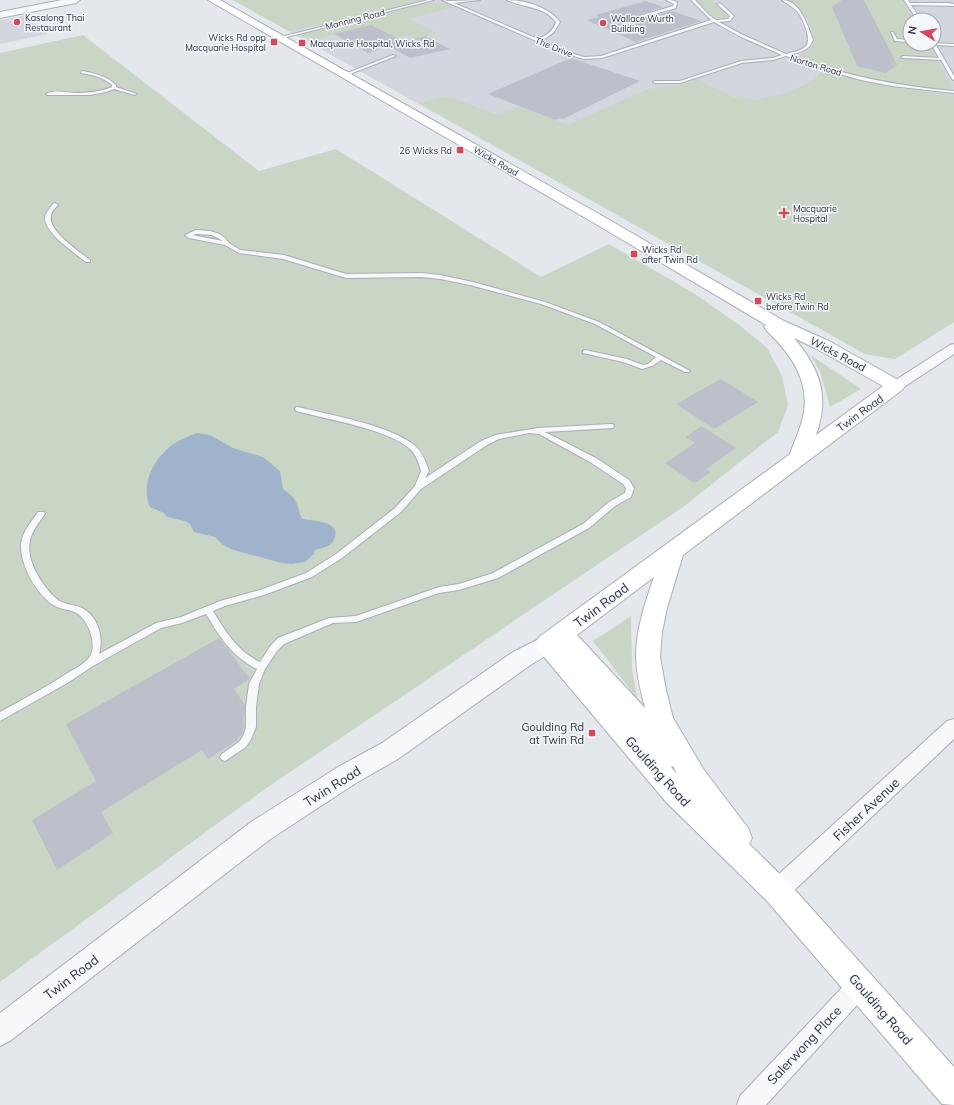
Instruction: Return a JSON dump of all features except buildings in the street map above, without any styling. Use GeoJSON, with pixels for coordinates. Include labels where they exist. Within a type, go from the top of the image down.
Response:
{"type":"FeatureCollection","features":[{"type":"Feature","properties":{"kind":"main road","name":"Wicks Road"},"geometry":{"type":"LineString","coordinates":[[213,0],[594,217],[778,325],[814,350],[892,390]]}},
{"type":"Feature","properties":{"kind":"main road"},"geometry":{"type":"LineString","coordinates":[[759,314],[790,344],[796,352],[809,377],[813,389],[814,402],[812,416],[798,459]]}},
{"type":"Feature","properties":{"kind":"main road","name":"Twin Road"},"geometry":{"type":"LineString","coordinates":[[554,639],[892,390]]}},
{"type":"Feature","properties":{"kind":"main road","name":"Goulding Road"},"geometry":{"type":"LineString","coordinates":[[673,552],[655,608],[650,632],[648,657],[653,690],[661,721],[694,779],[777,891]]}},
{"type":"Feature","properties":{"kind":"main road"},"geometry":{"type":"LineString","coordinates":[[554,639],[694,779]]}},
{"type":"Feature","properties":{"kind":"main road","name":"Goulding Road"},"geometry":{"type":"LineString","coordinates":[[554,639],[676,793],[777,891],[954,1092]]}},
{"type":"Feature","properties":{"kind":"street"},"geometry":{"type":"LineString","coordinates":[[0,15],[76,0]]}},
{"type":"Feature","properties":{"kind":"street","name":"Twin Road"},"geometry":{"type":"LineString","coordinates":[[892,390],[954,348]]}},
{"type":"Feature","properties":{"kind":"street","name":"Twin Road"},"geometry":{"type":"LineString","coordinates":[[0,1031],[260,832],[390,751],[521,660],[554,639]]}},
{"type":"Feature","properties":{"kind":"street","name":"Fisher Avenue"},"geometry":{"type":"LineString","coordinates":[[777,891],[954,727]]}},
{"type":"Feature","properties":{"kind":"street","name":"Salerwong Place"},"geometry":{"type":"LineString","coordinates":[[749,1105],[860,985]]}},
{"type":"Feature","properties":{"kind":"lane","name":"Manning Road"},"geometry":{"type":"LineString","coordinates":[[279,38],[432,0]]}},
{"type":"Feature","properties":{"kind":"lane","name":"The Drive"},"geometry":{"type":"LineString","coordinates":[[444,0],[538,41],[567,53],[584,58],[601,57],[713,21],[729,20],[732,16],[719,4]]}},
{"type":"Feature","properties":{"kind":"lane"},"geometry":{"type":"LineString","coordinates":[[449,3],[478,0]]}},
{"type":"Feature","properties":{"kind":"lane"},"geometry":{"type":"LineString","coordinates":[[509,0],[538,8],[555,16],[558,22],[556,29],[553,33],[538,41]]}},
{"type":"Feature","properties":{"kind":"lane"},"geometry":{"type":"LineString","coordinates":[[625,21],[675,7],[676,3],[668,0]]}},
{"type":"Feature","properties":{"kind":"lane","name":"Norton Road"},"geometry":{"type":"LineString","coordinates":[[693,0],[713,21],[745,38],[785,56],[834,72],[871,80],[931,90],[954,92]]}},
{"type":"Feature","properties":{"kind":"lane"},"geometry":{"type":"LineString","coordinates":[[655,82],[680,82],[742,62],[773,59],[803,50],[809,45],[811,40],[805,21],[798,10],[784,0]]}},
{"type":"Feature","properties":{"kind":"lane"},"geometry":{"type":"LineString","coordinates":[[907,2],[936,5],[942,2],[954,5]]}},
{"type":"Feature","properties":{"kind":"lane"},"geometry":{"type":"LineString","coordinates":[[907,2],[913,12]]}},
{"type":"Feature","properties":{"kind":"lane"},"geometry":{"type":"LineString","coordinates":[[892,33],[896,40],[902,40]]}},
{"type":"Feature","properties":{"kind":"lane"},"geometry":{"type":"LineString","coordinates":[[942,44],[954,45]]}},
{"type":"Feature","properties":{"kind":"lane"},"geometry":{"type":"LineString","coordinates":[[938,52],[954,79]]}},
{"type":"Feature","properties":{"kind":"lane"},"geometry":{"type":"LineString","coordinates":[[344,75],[394,56]]}},
{"type":"Feature","properties":{"kind":"lane"},"geometry":{"type":"LineString","coordinates":[[902,57],[942,59]]}},
{"type":"Feature","properties":{"kind":"lane"},"geometry":{"type":"LineString","coordinates":[[82,72],[97,76],[112,83],[114,88]]}},
{"type":"Feature","properties":{"kind":"lane"},"geometry":{"type":"LineString","coordinates":[[48,94],[105,92],[114,88],[135,94]]}},
{"type":"Feature","properties":{"kind":"lane"},"geometry":{"type":"LineString","coordinates":[[56,205],[48,215],[48,221],[54,234],[88,261]]}},
{"type":"Feature","properties":{"kind":"lane"},"geometry":{"type":"LineString","coordinates":[[227,244],[191,237],[188,235],[196,232],[213,233],[219,235],[227,244],[239,251],[284,257],[321,267],[346,276],[421,275],[471,283],[554,306],[612,329],[687,371]]}},
{"type":"Feature","properties":{"kind":"lane"},"geometry":{"type":"LineString","coordinates":[[585,352],[624,360],[642,367],[650,365],[661,357]]}},
{"type":"Feature","properties":{"kind":"lane"},"geometry":{"type":"LineString","coordinates":[[0,717],[66,680],[90,663],[159,625],[182,620],[223,603],[261,593],[309,575],[339,556],[384,523],[410,498],[418,487],[425,471],[419,455],[411,446],[380,432],[298,409]]}},
{"type":"Feature","properties":{"kind":"lane"},"geometry":{"type":"LineString","coordinates":[[418,487],[484,443],[497,437],[529,431],[611,426]]}},
{"type":"Feature","properties":{"kind":"lane"},"geometry":{"type":"LineString","coordinates":[[225,757],[242,744],[250,732],[254,684],[262,667],[274,648],[281,641],[318,624],[332,620],[356,619],[439,590],[459,587],[495,576],[586,526],[612,504],[628,495],[630,488],[626,482],[606,467],[540,432],[529,431]]}},
{"type":"Feature","properties":{"kind":"lane"},"geometry":{"type":"LineString","coordinates":[[40,514],[35,521],[25,543],[29,565],[37,582],[56,603],[80,611],[88,618],[95,631],[97,646],[96,654],[90,663]]}},
{"type":"Feature","properties":{"kind":"lane"},"geometry":{"type":"LineString","coordinates":[[207,609],[221,633],[237,651],[253,664],[262,667]]}},
{"type":"Feature","properties":{"kind":"shaded area","name":"Macquarie Hospital"},"geometry":{"type":"Polygon","coordinates":[[[233,0],[954,0],[954,322],[895,359],[865,354],[233,0]]]}},
{"type":"Feature","properties":{"kind":"shaded area"},"geometry":{"type":"Polygon","coordinates":[[[23,16],[48,34],[0,44],[0,20],[23,16]]]}},
{"type":"Feature","properties":{"kind":"green space"},"geometry":{"type":"Polygon","coordinates":[[[233,0],[422,0],[339,21],[289,31],[233,0]]]}},
{"type":"Feature","properties":{"kind":"green space"},"geometry":{"type":"Polygon","coordinates":[[[696,0],[710,0],[729,16],[724,18],[715,17],[696,0]]]}},
{"type":"Feature","properties":{"kind":"green space"},"geometry":{"type":"Polygon","coordinates":[[[789,0],[902,0],[909,12],[902,12],[902,52],[933,52],[953,87],[943,89],[906,85],[835,69],[804,61],[796,57],[809,50],[814,38],[806,16],[800,8],[789,0]]]}},
{"type":"Feature","properties":{"kind":"green space"},"geometry":{"type":"Polygon","coordinates":[[[425,3],[445,3],[453,7],[408,19],[437,33],[416,39],[408,36],[396,38],[356,34],[377,28],[371,25],[316,39],[298,36],[425,3]]]}},
{"type":"Feature","properties":{"kind":"green space"},"geometry":{"type":"Polygon","coordinates":[[[83,35],[259,171],[336,149],[541,277],[609,244],[695,294],[738,324],[767,348],[782,376],[788,405],[778,432],[683,507],[265,789],[0,982],[0,53],[83,35]]]}},
{"type":"Feature","properties":{"kind":"green space"},"geometry":{"type":"Polygon","coordinates":[[[823,71],[899,88],[954,95],[954,322],[895,359],[865,354],[419,103],[447,96],[498,115],[519,106],[568,125],[648,89],[677,85],[698,80],[733,97],[754,100],[783,94],[811,82],[823,71]]]}},
{"type":"Feature","properties":{"kind":"green space"},"geometry":{"type":"Polygon","coordinates":[[[811,356],[861,389],[830,407],[820,371],[811,356]]]}},
{"type":"Feature","properties":{"kind":"green space"},"geometry":{"type":"Polygon","coordinates":[[[631,616],[632,668],[637,698],[593,641],[631,616]]]}},
{"type":"Feature","properties":{"kind":"water"},"geometry":{"type":"Polygon","coordinates":[[[197,433],[210,435],[233,448],[263,457],[280,471],[283,489],[296,501],[300,515],[303,519],[319,521],[334,528],[335,537],[330,545],[314,551],[314,554],[305,562],[291,564],[282,563],[233,550],[222,544],[215,537],[194,532],[190,524],[185,521],[167,517],[164,513],[150,507],[147,498],[148,480],[155,463],[167,449],[175,443],[197,433]]]}},
{"type":"Feature","properties":{"kind":"place","name":"Kasalong Thai Restaurant"},"geometry":{"type":"Point","coordinates":[17,22]}},
{"type":"Feature","properties":{"kind":"place","name":"Wallace Wurth Building"},"geometry":{"type":"Point","coordinates":[603,23]}},
{"type":"Feature","properties":{"kind":"place","name":"Wicks Rd opp Macquarie Hospital"},"geometry":{"type":"Point","coordinates":[274,42]}},
{"type":"Feature","properties":{"kind":"place","name":"Macquarie Hospital, Wicks Rd"},"geometry":{"type":"Point","coordinates":[302,43]}},
{"type":"Feature","properties":{"kind":"place","name":"26 Wicks Rd"},"geometry":{"type":"Point","coordinates":[460,150]}},
{"type":"Feature","properties":{"kind":"place","name":"Macquarie Hospital"},"geometry":{"type":"Point","coordinates":[784,213]}},
{"type":"Feature","properties":{"kind":"place","name":"Wicks Rd after Twin Rd"},"geometry":{"type":"Point","coordinates":[634,254]}},
{"type":"Feature","properties":{"kind":"place","name":"Wicks Rd before Twin Rd"},"geometry":{"type":"Point","coordinates":[758,301]}},
{"type":"Feature","properties":{"kind":"place","name":"Goulding Rd at Twin Rd"},"geometry":{"type":"Point","coordinates":[592,733]}}]}
